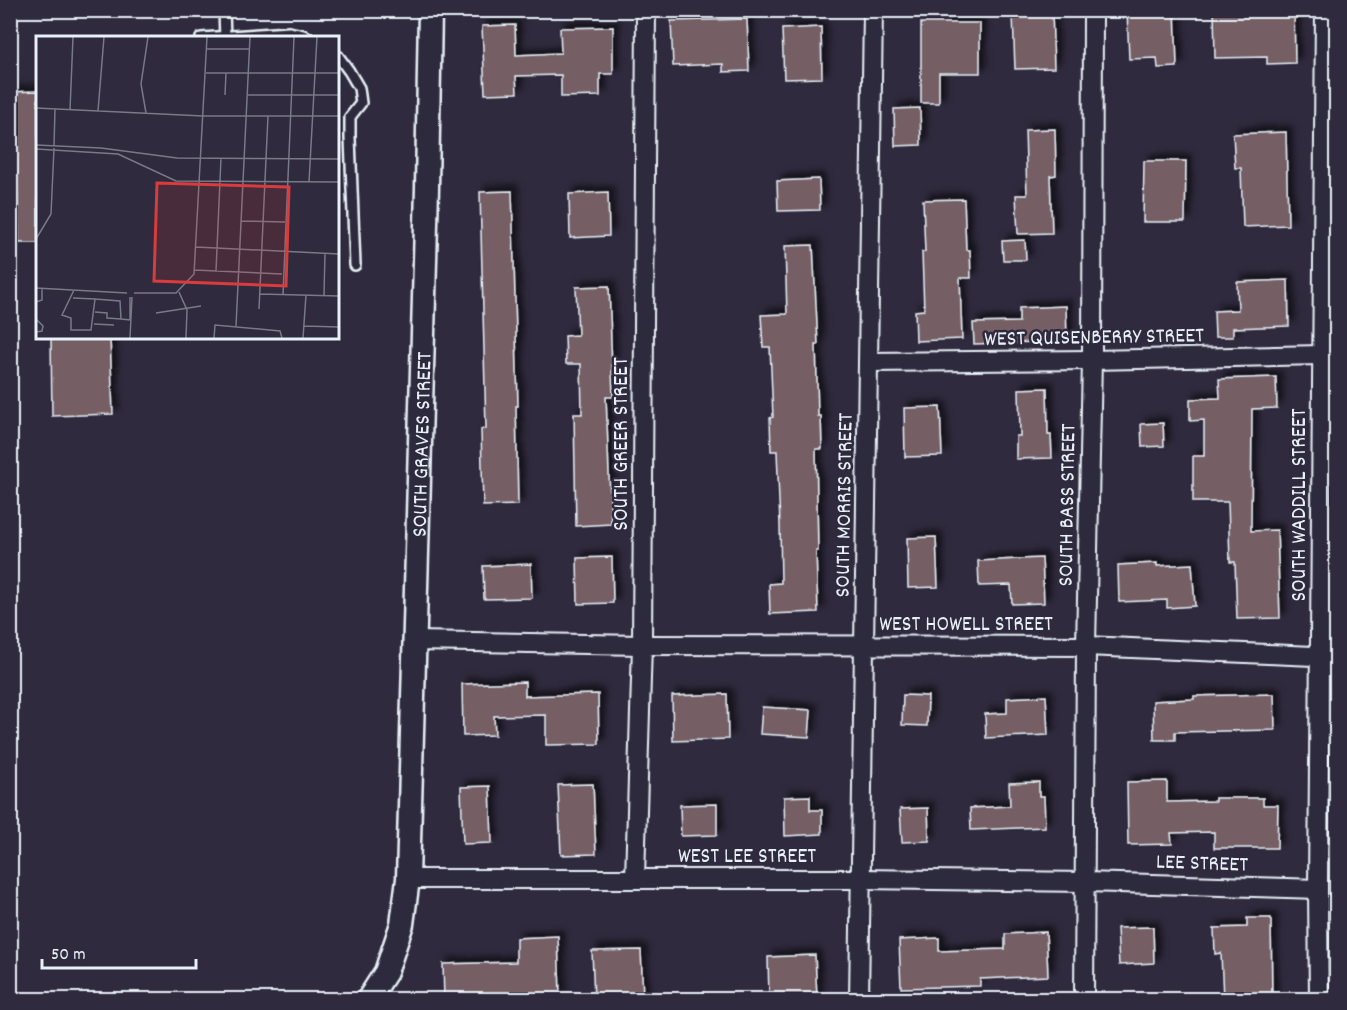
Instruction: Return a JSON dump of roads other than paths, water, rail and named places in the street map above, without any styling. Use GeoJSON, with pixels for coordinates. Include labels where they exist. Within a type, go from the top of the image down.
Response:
{"type":"FeatureCollection","features":[{"type":"Feature","properties":{"kind":"street","name":"SOUTH GRAVES STREET"},"geometry":{"type":"LineString","coordinates":[[368,999],[386,972],[402,924],[408,879],[430,10]]}},
{"type":"Feature","properties":{"kind":"street","name":"SOUTH GREER STREET"},"geometry":{"type":"LineString","coordinates":[[635,878],[642,645],[646,10]]}},
{"type":"Feature","properties":{"kind":"street","name":"SOUTH MORRIS STREET"},"geometry":{"type":"LineString","coordinates":[[859,999],[873,10]]}},
{"type":"Feature","properties":{"kind":"street","name":"SOUTH BASS STREET"},"geometry":{"type":"LineString","coordinates":[[1084,999],[1094,10]]}},
{"type":"Feature","properties":{"kind":"street","name":"SOUTH WADDILL STREET"},"geometry":{"type":"LineString","coordinates":[[1319,999],[1318,889],[1329,657],[1322,355],[1325,10]]}},
{"type":"Feature","properties":{"kind":"street","name":"WEST QUISENBERRY STREET"},"geometry":{"type":"LineString","coordinates":[[868,362],[1322,355]]}},
{"type":"Feature","properties":{"kind":"street","name":"WEST HOWELL STREET"},"geometry":{"type":"LineString","coordinates":[[415,641],[642,645],[1086,646],[1329,657]]}},
{"type":"Feature","properties":{"kind":"street","name":"WEST LEE STREET"},"geometry":{"type":"LineString","coordinates":[[408,879],[635,878],[1085,882]]}},
{"type":"Feature","properties":{"kind":"street","name":"LEE STREET"},"geometry":{"type":"LineString","coordinates":[[1085,882],[1318,889]]}},
{"type":"Feature","properties":{"kind":"lane"},"geometry":{"type":"LineString","coordinates":[[224,10],[225,36]]}},
{"type":"Feature","properties":{"kind":"lane"},"geometry":{"type":"LineString","coordinates":[[238,36],[289,32],[302,36]]}},
{"type":"Feature","properties":{"kind":"lane"},"geometry":{"type":"LineString","coordinates":[[339,57],[359,88],[361,103],[350,117],[355,265]]}}]}
